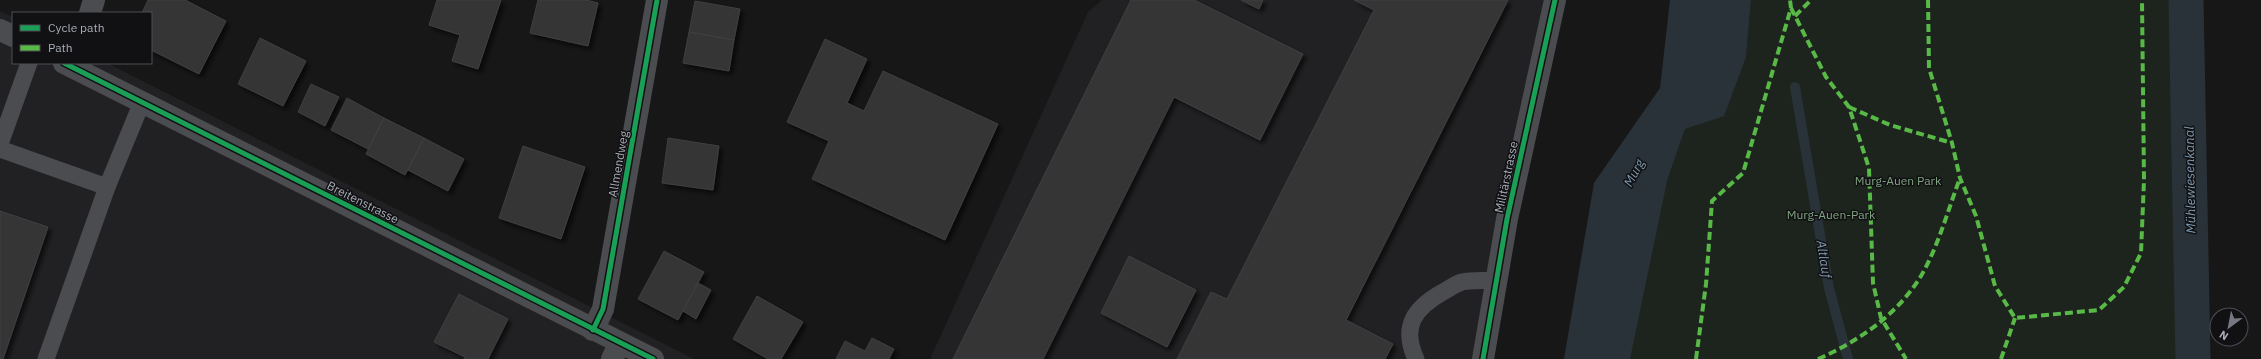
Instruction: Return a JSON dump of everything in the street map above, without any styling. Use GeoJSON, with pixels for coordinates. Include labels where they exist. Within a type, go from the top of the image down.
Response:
{"type":"FeatureCollection","features":[{"type":"Feature","properties":{"kind":"street"},"geometry":{"type":"LineString","coordinates":[[90,12],[94,0]]}},
{"type":"Feature","properties":{"kind":"street","name":"Allmendweg"},"geometry":{"type":"LineString","coordinates":[[593,330],[603,309],[657,0]]}},
{"type":"Feature","properties":{"kind":"street","name":"Militärstrasse"},"geometry":{"type":"LineString","coordinates":[[1483,359],[1495,280],[1555,0]]}},
{"type":"Feature","properties":{"kind":"street"},"geometry":{"type":"LineString","coordinates":[[0,30],[12,36]]}},
{"type":"Feature","properties":{"kind":"street","name":"Breitenstrasse"},"geometry":{"type":"LineString","coordinates":[[68,64],[593,330],[616,351],[653,359]]}},
{"type":"Feature","properties":{"kind":"lane"},"geometry":{"type":"LineString","coordinates":[[0,144],[29,64]]}},
{"type":"Feature","properties":{"kind":"lane"},"geometry":{"type":"LineString","coordinates":[[46,359],[107,187],[142,102]]}},
{"type":"Feature","properties":{"kind":"lane"},"geometry":{"type":"LineString","coordinates":[[0,149],[107,187]]}},
{"type":"Feature","properties":{"kind":"lane"},"geometry":{"type":"LineString","coordinates":[[1416,359],[1409,339],[1410,326],[1415,314],[1423,304],[1462,282],[1495,280]]}},
{"type":"Feature","properties":{"kind":"shaded area"},"geometry":{"type":"Polygon","coordinates":[[[1102,0],[1555,0],[1484,359],[930,359],[1088,12],[1102,0]]]}},
{"type":"Feature","properties":{"kind":"shaded area"},"geometry":{"type":"Polygon","coordinates":[[[0,11],[12,17],[12,64],[109,64],[694,359],[0,359],[0,11]]]}},
{"type":"Feature","properties":{"kind":"green space","name":"Murg-Auen-Park"},"geometry":{"type":"Polygon","coordinates":[[[1751,0],[2185,0],[2186,313],[2189,359],[1614,359],[1667,181],[1685,129],[1708,121],[1746,57],[1751,0]]]}},
{"type":"Feature","properties":{"kind":"water","name":"Murg"},"geometry":{"type":"Polygon","coordinates":[[[1670,0],[1751,0],[1746,57],[1724,116],[1685,129],[1667,181],[1630,359],[1564,359],[1594,183],[1660,88],[1670,0]]]}},
{"type":"Feature","properties":{"kind":"building"},"geometry":{"type":"Polygon","coordinates":[[[148,0],[185,0],[226,21],[199,74],[152,50],[152,12],[142,12],[148,0]]]}},
{"type":"Feature","properties":{"kind":"building"},"geometry":{"type":"Polygon","coordinates":[[[437,0],[501,0],[478,69],[452,61],[460,35],[429,25],[437,0]]]}},
{"type":"Feature","properties":{"kind":"building"},"geometry":{"type":"Polygon","coordinates":[[[538,0],[586,0],[598,3],[588,46],[530,33],[538,0]]]}},
{"type":"Feature","properties":{"kind":"building"},"geometry":{"type":"Polygon","coordinates":[[[1131,0],[1194,0],[1303,54],[1260,140],[1174,97],[1043,359],[953,359],[1131,0]]]}},
{"type":"Feature","properties":{"kind":"building"},"geometry":{"type":"Polygon","coordinates":[[[1241,0],[1263,0],[1259,9],[1241,0]]]}},
{"type":"Feature","properties":{"kind":"building"},"geometry":{"type":"Polygon","coordinates":[[[1354,0],[1508,0],[1346,320],[1393,344],[1385,359],[1177,359],[1211,292],[1227,299],[1374,10],[1354,0]]]}},
{"type":"Feature","properties":{"kind":"building"},"geometry":{"type":"Polygon","coordinates":[[[695,1],[740,9],[734,40],[689,32],[695,1]]]}},
{"type":"Feature","properties":{"kind":"building"},"geometry":{"type":"Polygon","coordinates":[[[689,32],[734,40],[729,71],[683,63],[689,32]]]}},
{"type":"Feature","properties":{"kind":"building"},"geometry":{"type":"Polygon","coordinates":[[[260,38],[306,61],[283,106],[238,84],[260,38]]]}},
{"type":"Feature","properties":{"kind":"building"},"geometry":{"type":"Polygon","coordinates":[[[825,39],[867,59],[847,103],[864,111],[883,71],[998,124],[945,240],[812,179],[829,141],[787,122],[825,39]]]}},
{"type":"Feature","properties":{"kind":"building"},"geometry":{"type":"Polygon","coordinates":[[[311,84],[339,97],[325,126],[298,112],[311,84]]]}},
{"type":"Feature","properties":{"kind":"building"},"geometry":{"type":"Polygon","coordinates":[[[347,98],[384,118],[368,149],[331,130],[347,98]]]}},
{"type":"Feature","properties":{"kind":"building"},"geometry":{"type":"Polygon","coordinates":[[[384,118],[424,138],[405,175],[366,154],[384,118]]]}},
{"type":"Feature","properties":{"kind":"building"},"geometry":{"type":"Polygon","coordinates":[[[424,138],[464,159],[448,191],[408,170],[424,138]]]}},
{"type":"Feature","properties":{"kind":"building"},"geometry":{"type":"Polygon","coordinates":[[[668,138],[719,146],[713,190],[662,183],[668,138]]]}},
{"type":"Feature","properties":{"kind":"building"},"geometry":{"type":"Polygon","coordinates":[[[523,146],[585,167],[561,239],[499,218],[523,146]]]}},
{"type":"Feature","properties":{"kind":"building"},"geometry":{"type":"Polygon","coordinates":[[[0,211],[48,227],[3,359],[0,359],[0,211]]]}},
{"type":"Feature","properties":{"kind":"building"},"geometry":{"type":"Polygon","coordinates":[[[664,251],[704,272],[678,320],[638,299],[664,251]]]}},
{"type":"Feature","properties":{"kind":"building"},"geometry":{"type":"Polygon","coordinates":[[[1129,256],[1196,290],[1167,347],[1101,313],[1129,256]]]}},
{"type":"Feature","properties":{"kind":"building"},"geometry":{"type":"Polygon","coordinates":[[[698,283],[711,290],[696,319],[683,311],[698,283]]]}},
{"type":"Feature","properties":{"kind":"building"},"geometry":{"type":"Polygon","coordinates":[[[459,294],[508,319],[488,359],[464,359],[465,357],[434,342],[459,294]]]}},
{"type":"Feature","properties":{"kind":"building"},"geometry":{"type":"Polygon","coordinates":[[[757,296],[803,322],[781,359],[768,359],[733,339],[757,296]]]}},
{"type":"Feature","properties":{"kind":"building"},"geometry":{"type":"Polygon","coordinates":[[[872,338],[894,349],[889,359],[836,359],[845,341],[865,351],[872,338]]]}},
{"type":"Feature","properties":{"kind":"waterway","name":"Mühlewiesenkanal"},"geometry":{"type":"LineString","coordinates":[[2186,0],[2193,359]]}},
{"type":"Feature","properties":{"kind":"waterway","name":"Altlauf"},"geometry":{"type":"LineString","coordinates":[[1795,87],[1829,288],[1848,359]]}},
{"type":"Feature","properties":{"kind":"marked path"},"geometry":{"type":"LineString","coordinates":[[1696,359],[1706,284],[1712,201],[1743,173],[1791,8],[1790,0]]}},
{"type":"Feature","properties":{"kind":"marked path"},"geometry":{"type":"LineString","coordinates":[[1795,16],[1811,0]]}},
{"type":"Feature","properties":{"kind":"marked path"},"geometry":{"type":"LineString","coordinates":[[1928,0],[1929,68],[1952,143],[1960,178],[1976,216],[1995,286],[2015,318],[2099,310],[2124,287],[2141,253],[2144,180],[2142,0]]}},
{"type":"Feature","properties":{"kind":"marked path"},"geometry":{"type":"LineString","coordinates":[[1791,8],[1826,77],[1849,107],[1869,168],[1873,283],[1881,318],[1906,359]]}},
{"type":"Feature","properties":{"kind":"marked path"},"geometry":{"type":"LineString","coordinates":[[1849,107],[1890,125],[1952,143]]}},
{"type":"Feature","properties":{"kind":"marked path"},"geometry":{"type":"LineString","coordinates":[[1818,359],[1862,335],[1889,315],[1901,303],[1921,276],[1933,253],[1960,178]]}},
{"type":"Feature","properties":{"kind":"marked path"},"geometry":{"type":"LineString","coordinates":[[2001,359],[2015,318]]}},
{"type":"Feature","properties":{"kind":"cycle path"},"geometry":{"type":"LineString","coordinates":[[593,330],[603,309],[657,0]]}},
{"type":"Feature","properties":{"kind":"cycle path"},"geometry":{"type":"LineString","coordinates":[[1483,359],[1507,219],[1555,0]]}},
{"type":"Feature","properties":{"kind":"cycle path"},"geometry":{"type":"LineString","coordinates":[[66,64],[653,359]]}},
{"type":"Feature","properties":{"kind":"park label","name":"Murg-Auen Park"},"geometry":{"type":"Point","coordinates":[1898,180]}}]}
